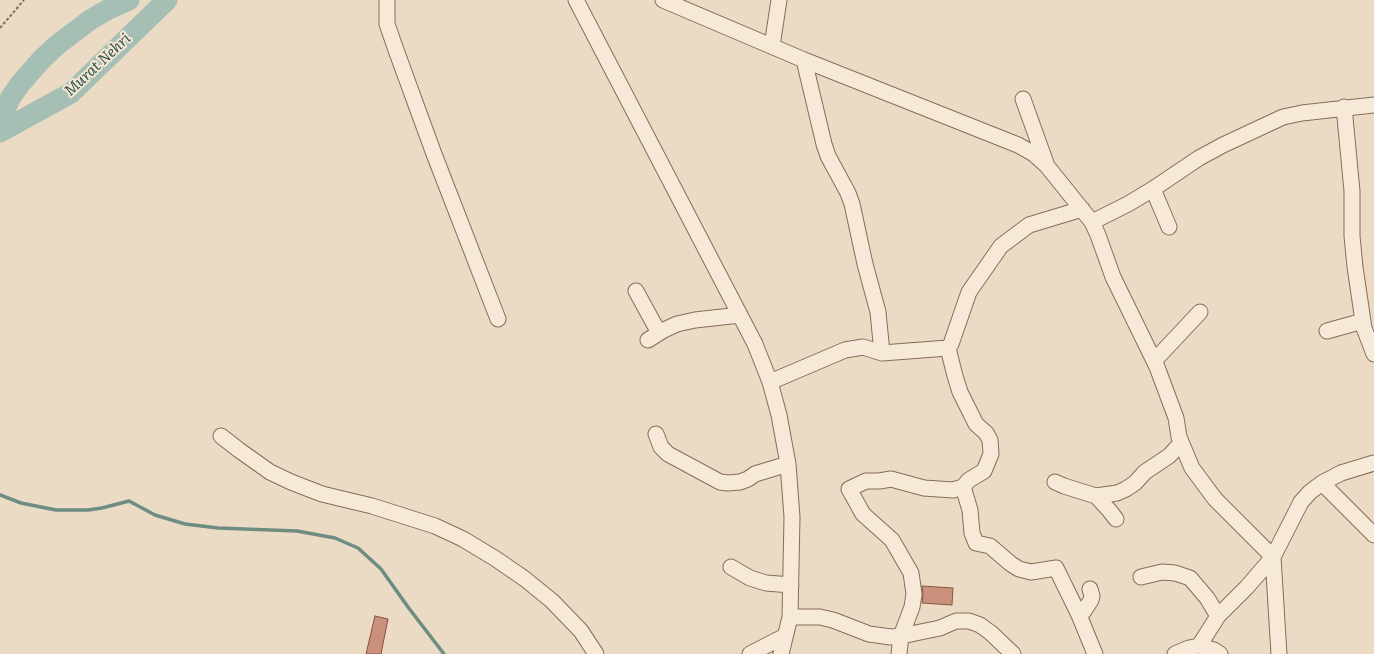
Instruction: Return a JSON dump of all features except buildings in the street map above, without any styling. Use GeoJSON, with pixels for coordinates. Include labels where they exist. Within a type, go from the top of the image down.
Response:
{"type":"FeatureCollection","features":[{"type":"Feature","properties":{"kind":"street"},"geometry":{"type":"LineString","coordinates":[[387,0],[387,24],[396,50],[434,154],[498,319]]}},
{"type":"Feature","properties":{"kind":"street"},"geometry":{"type":"LineString","coordinates":[[576,0],[755,344],[770,382],[779,415],[788,464],[792,517],[790,617],[781,654]]}},
{"type":"Feature","properties":{"kind":"street"},"geometry":{"type":"LineString","coordinates":[[664,0],[804,60],[1018,145],[1034,154],[1046,166],[1092,222],[1113,277],[1154,361],[1176,418],[1181,443],[1192,468],[1215,499],[1273,557],[1279,654]]}},
{"type":"Feature","properties":{"kind":"street"},"geometry":{"type":"LineString","coordinates":[[772,46],[779,0]]}},
{"type":"Feature","properties":{"kind":"street"},"geometry":{"type":"LineString","coordinates":[[804,60],[824,144],[828,156],[848,193],[852,204],[865,264],[878,312],[882,353]]}},
{"type":"Feature","properties":{"kind":"street"},"geometry":{"type":"LineString","coordinates":[[1023,99],[1046,166]]}},
{"type":"Feature","properties":{"kind":"street"},"geometry":{"type":"LineString","coordinates":[[1092,222],[1128,204],[1153,189],[1204,154],[1222,144],[1278,119],[1302,113],[1344,107],[1374,105]]}},
{"type":"Feature","properties":{"kind":"street"},"geometry":{"type":"LineString","coordinates":[[1344,107],[1352,191],[1352,236],[1355,267],[1363,321],[1374,354]]}},
{"type":"Feature","properties":{"kind":"street"},"geometry":{"type":"LineString","coordinates":[[1153,189],[1169,227]]}},
{"type":"Feature","properties":{"kind":"street"},"geometry":{"type":"LineString","coordinates":[[899,654],[901,636],[912,607],[914,594],[911,574],[892,540],[863,514],[849,489],[866,481],[892,479],[924,488],[952,490],[963,487],[969,480],[984,471],[991,454],[990,440],[986,433],[976,424],[960,392],[948,348],[951,344],[969,292],[1000,246],[1029,226],[1082,209]]}},
{"type":"Feature","properties":{"kind":"street"},"geometry":{"type":"LineString","coordinates":[[636,291],[654,336],[677,324],[695,320],[740,315]]}},
{"type":"Feature","properties":{"kind":"street"},"geometry":{"type":"LineString","coordinates":[[1154,361],[1200,312]]}},
{"type":"Feature","properties":{"kind":"street"},"geometry":{"type":"LineString","coordinates":[[1327,331],[1363,321]]}},
{"type":"Feature","properties":{"kind":"street"},"geometry":{"type":"LineString","coordinates":[[770,382],[846,350],[863,348],[882,353],[948,348]]}},
{"type":"Feature","properties":{"kind":"street"},"geometry":{"type":"LineString","coordinates":[[656,434],[661,447],[668,454],[720,482],[740,482],[755,474],[788,464]]}},
{"type":"Feature","properties":{"kind":"street"},"geometry":{"type":"LineString","coordinates":[[221,436],[270,472],[291,482],[322,494],[372,506],[435,526],[463,539],[525,579],[552,601],[581,632],[596,654]]}},
{"type":"Feature","properties":{"kind":"street"},"geometry":{"type":"LineString","coordinates":[[1056,482],[1096,496],[1117,493],[1135,483],[1145,472],[1169,456],[1181,443]]}},
{"type":"Feature","properties":{"kind":"street"},"geometry":{"type":"LineString","coordinates":[[1199,646],[1218,616],[1247,587],[1273,557],[1301,502],[1310,492],[1322,483],[1341,473],[1374,463]]}},
{"type":"Feature","properties":{"kind":"street"},"geometry":{"type":"LineString","coordinates":[[1322,483],[1374,535]]}},
{"type":"Feature","properties":{"kind":"street"},"geometry":{"type":"LineString","coordinates":[[963,487],[970,510],[972,533],[976,543],[990,546],[1019,569],[1031,572],[1056,568],[1079,615],[1094,654]]}},
{"type":"Feature","properties":{"kind":"street"},"geometry":{"type":"LineString","coordinates":[[1096,496],[1116,519]]}},
{"type":"Feature","properties":{"kind":"street"},"geometry":{"type":"LineString","coordinates":[[731,567],[750,578],[766,583],[791,585]]}},
{"type":"Feature","properties":{"kind":"street"},"geometry":{"type":"LineString","coordinates":[[1141,576],[1162,572],[1175,573],[1190,578],[1207,598],[1218,616]]}},
{"type":"Feature","properties":{"kind":"street"},"geometry":{"type":"LineString","coordinates":[[1079,615],[1084,611],[1091,600],[1092,596],[1090,589]]}},
{"type":"Feature","properties":{"kind":"street"},"geometry":{"type":"LineString","coordinates":[[790,617],[820,617],[833,620],[869,634],[880,636],[901,636],[940,628],[956,621],[969,621],[980,625],[991,633],[1013,654]]}},
{"type":"Feature","properties":{"kind":"street"},"geometry":{"type":"LineString","coordinates":[[750,654],[785,636]]}},
{"type":"Feature","properties":{"kind":"street"},"geometry":{"type":"LineString","coordinates":[[1175,654],[1189,648],[1199,646],[1214,650],[1220,654]]}},
{"type":"Feature","properties":{"kind":"path"},"geometry":{"type":"LineString","coordinates":[[0,28],[24,0]]}},
{"type":"Feature","properties":{"kind":"waterway"},"geometry":{"type":"LineString","coordinates":[[0,120],[11,97],[20,84],[42,59],[57,45],[90,20],[129,0]]}},
{"type":"Feature","properties":{"kind":"waterway","name":"Murat Nehri"},"geometry":{"type":"LineString","coordinates":[[0,132],[71,93],[167,0]]}},
{"type":"Feature","properties":{"kind":"waterway"},"geometry":{"type":"LineString","coordinates":[[0,495],[21,503],[56,510],[88,510],[129,501],[155,515],[185,524],[218,528],[297,531],[335,538],[358,548],[381,569],[444,654]]}}]}
